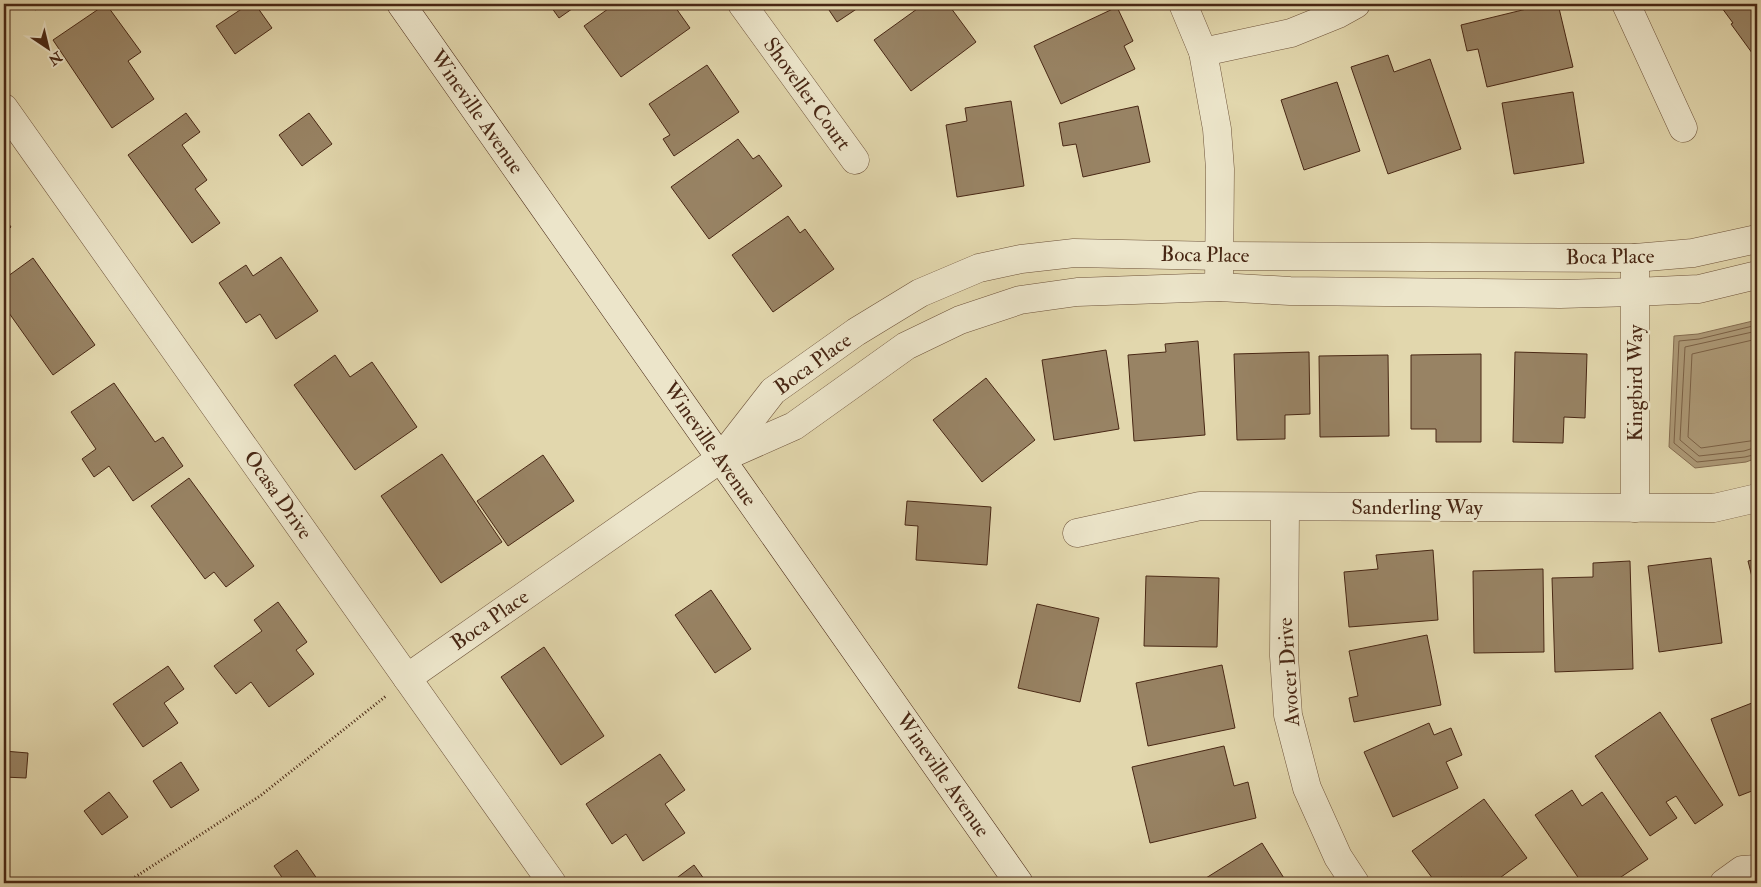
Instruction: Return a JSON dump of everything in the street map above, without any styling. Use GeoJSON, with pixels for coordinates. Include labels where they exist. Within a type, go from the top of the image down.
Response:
{"type":"FeatureCollection","features":[{"type":"Feature","properties":{"kind":"street","name":"Wineville Avenue"},"geometry":{"type":"LineString","coordinates":[[401,4],[1019,883]]}},
{"type":"Feature","properties":{"kind":"street","name":"Shoveller Court"},"geometry":{"type":"LineString","coordinates":[[742,4],[855,160]]}},
{"type":"Feature","properties":{"kind":"street"},"geometry":{"type":"LineString","coordinates":[[1183,4],[1203,52],[1217,129],[1220,169],[1219,287]]}},
{"type":"Feature","properties":{"kind":"street"},"geometry":{"type":"LineString","coordinates":[[1203,52],[1291,33],[1338,14],[1356,4]]}},
{"type":"Feature","properties":{"kind":"street"},"geometry":{"type":"LineString","coordinates":[[1626,4],[1683,128]]}},
{"type":"Feature","properties":{"kind":"street","name":"Ocasa Drive"},"geometry":{"type":"LineString","coordinates":[[4,108],[552,883]]}},
{"type":"Feature","properties":{"kind":"street","name":"Boca Place"},"geometry":{"type":"LineString","coordinates":[[720,459],[773,391],[856,332],[920,293],[979,268],[1021,259],[1074,253],[1220,256],[1635,258],[1693,253],[1757,239]]}},
{"type":"Feature","properties":{"kind":"street","name":"Kingbird Way"},"geometry":{"type":"LineString","coordinates":[[1635,258],[1635,508]]}},
{"type":"Feature","properties":{"kind":"street","name":"Boca Place"},"geometry":{"type":"LineString","coordinates":[[407,678],[720,459],[794,426],[906,346],[960,320],[1020,300],[1077,292],[1219,287],[1300,291],[1560,294],[1634,292],[1699,289],[1757,276]]}},
{"type":"Feature","properties":{"kind":"street","name":"Sanderling Way"},"geometry":{"type":"LineString","coordinates":[[1078,533],[1200,506],[1714,508],[1757,498]]}},
{"type":"Feature","properties":{"kind":"street","name":"Avocer Drive"},"geometry":{"type":"LineString","coordinates":[[1285,507],[1284,656],[1288,715],[1306,788],[1338,857],[1355,883]]}},
{"type":"Feature","properties":{"kind":"path"},"geometry":{"type":"LineString","coordinates":[[126,883],[260,796],[368,712],[407,678]]}},
{"type":"Feature","properties":{"kind":"water"},"geometry":{"type":"Polygon","coordinates":[[[1757,320],[1757,458],[1746,462],[1695,468],[1669,447],[1674,336],[1698,334],[1757,320]]]}},
{"type":"Feature","properties":{"kind":"building"},"geometry":{"type":"Polygon","coordinates":[[[31,4],[45,4],[35,10],[31,4]]]}},
{"type":"Feature","properties":{"kind":"building"},"geometry":{"type":"Polygon","coordinates":[[[106,4],[141,52],[128,61],[154,99],[112,128],[53,40],[106,4]]]}},
{"type":"Feature","properties":{"kind":"building"},"geometry":{"type":"Polygon","coordinates":[[[249,4],[255,4],[272,28],[235,54],[216,26],[249,4]]]}},
{"type":"Feature","properties":{"kind":"building"},"geometry":{"type":"Polygon","coordinates":[[[549,4],[579,4],[559,18],[549,4]]]}},
{"type":"Feature","properties":{"kind":"building"},"geometry":{"type":"Polygon","coordinates":[[[615,4],[673,4],[690,28],[621,77],[584,26],[615,4]]]}},
{"type":"Feature","properties":{"kind":"building"},"geometry":{"type":"Polygon","coordinates":[[[825,4],[864,4],[837,22],[825,4]]]}},
{"type":"Feature","properties":{"kind":"building"},"geometry":{"type":"Polygon","coordinates":[[[924,4],[948,4],[976,42],[911,91],[874,40],[924,4]]]}},
{"type":"Feature","properties":{"kind":"building"},"geometry":{"type":"Polygon","coordinates":[[[1547,4],[1558,4],[1573,67],[1487,87],[1478,49],[1467,51],[1461,25],[1547,4]]]}},
{"type":"Feature","properties":{"kind":"building"},"geometry":{"type":"Polygon","coordinates":[[[1719,4],[1757,4],[1757,55],[1755,57],[1731,24],[1733,23],[1719,4]]]}},
{"type":"Feature","properties":{"kind":"building"},"geometry":{"type":"Polygon","coordinates":[[[1117,7],[1133,41],[1124,46],[1135,69],[1061,104],[1034,46],[1117,7]]]}},
{"type":"Feature","properties":{"kind":"building"},"geometry":{"type":"Polygon","coordinates":[[[1388,55],[1394,72],[1430,59],[1461,149],[1388,174],[1351,67],[1388,55]]]}},
{"type":"Feature","properties":{"kind":"building"},"geometry":{"type":"Polygon","coordinates":[[[707,65],[739,112],[674,156],[663,139],[670,135],[649,104],[707,65]]]}},
{"type":"Feature","properties":{"kind":"building"},"geometry":{"type":"Polygon","coordinates":[[[1337,82],[1360,151],[1304,170],[1281,100],[1337,82]]]}},
{"type":"Feature","properties":{"kind":"building"},"geometry":{"type":"Polygon","coordinates":[[[1573,92],[1584,163],[1514,174],[1502,103],[1573,92]]]}},
{"type":"Feature","properties":{"kind":"building"},"geometry":{"type":"Polygon","coordinates":[[[1011,101],[1024,186],[957,197],[946,125],[967,121],[965,108],[1011,101]]]}},
{"type":"Feature","properties":{"kind":"building"},"geometry":{"type":"Polygon","coordinates":[[[1138,106],[1150,162],[1083,177],[1076,144],[1063,146],[1059,123],[1138,106]]]}},
{"type":"Feature","properties":{"kind":"building"},"geometry":{"type":"Polygon","coordinates":[[[186,113],[200,132],[182,145],[207,180],[195,189],[220,223],[192,243],[128,155],[186,113]]]}},
{"type":"Feature","properties":{"kind":"building"},"geometry":{"type":"Polygon","coordinates":[[[309,113],[332,144],[302,166],[279,135],[309,113]]]}},
{"type":"Feature","properties":{"kind":"building"},"geometry":{"type":"Polygon","coordinates":[[[738,139],[753,159],[759,155],[782,186],[709,239],[671,187],[738,139]]]}},
{"type":"Feature","properties":{"kind":"building"},"geometry":{"type":"Polygon","coordinates":[[[788,216],[800,233],[805,229],[834,269],[773,312],[732,255],[788,216]]]}},
{"type":"Feature","properties":{"kind":"building"},"geometry":{"type":"Polygon","coordinates":[[[4,217],[11,227],[4,233],[4,217]]]}},
{"type":"Feature","properties":{"kind":"building"},"geometry":{"type":"Polygon","coordinates":[[[281,257],[318,311],[276,339],[260,314],[246,323],[219,283],[246,265],[253,276],[281,257]]]}},
{"type":"Feature","properties":{"kind":"building"},"geometry":{"type":"Polygon","coordinates":[[[33,258],[95,345],[53,375],[4,306],[4,279],[33,258]]]}},
{"type":"Feature","properties":{"kind":"building"},"geometry":{"type":"Polygon","coordinates":[[[1198,341],[1205,435],[1134,441],[1128,355],[1166,352],[1165,344],[1198,341]]]}},
{"type":"Feature","properties":{"kind":"building"},"geometry":{"type":"Polygon","coordinates":[[[1106,350],[1119,429],[1054,440],[1042,360],[1106,350]]]}},
{"type":"Feature","properties":{"kind":"building"},"geometry":{"type":"Polygon","coordinates":[[[1309,352],[1310,414],[1285,415],[1285,439],[1237,440],[1234,354],[1309,352]]]}},
{"type":"Feature","properties":{"kind":"building"},"geometry":{"type":"Polygon","coordinates":[[[1515,352],[1587,354],[1585,418],[1564,417],[1563,443],[1513,442],[1515,352]]]}},
{"type":"Feature","properties":{"kind":"building"},"geometry":{"type":"Polygon","coordinates":[[[1481,354],[1481,442],[1436,442],[1436,429],[1411,429],[1411,355],[1481,354]]]}},
{"type":"Feature","properties":{"kind":"building"},"geometry":{"type":"Polygon","coordinates":[[[335,355],[350,377],[372,362],[417,427],[355,470],[294,385],[335,355]]]}},
{"type":"Feature","properties":{"kind":"building"},"geometry":{"type":"Polygon","coordinates":[[[1388,355],[1389,436],[1320,437],[1319,356],[1388,355]]]}},
{"type":"Feature","properties":{"kind":"building"},"geometry":{"type":"Polygon","coordinates":[[[986,378],[1035,440],[982,482],[933,420],[986,378]]]}},
{"type":"Feature","properties":{"kind":"building"},"geometry":{"type":"Polygon","coordinates":[[[114,383],[155,442],[163,437],[183,466],[133,501],[109,466],[94,477],[82,459],[96,449],[71,412],[114,383]]]}},
{"type":"Feature","properties":{"kind":"building"},"geometry":{"type":"Polygon","coordinates":[[[442,454],[502,542],[441,583],[381,496],[442,454]]]}},
{"type":"Feature","properties":{"kind":"building"},"geometry":{"type":"Polygon","coordinates":[[[543,455],[574,501],[508,546],[477,501],[543,455]]]}},
{"type":"Feature","properties":{"kind":"building"},"geometry":{"type":"Polygon","coordinates":[[[189,478],[254,566],[226,587],[214,572],[205,579],[151,506],[189,478]]]}},
{"type":"Feature","properties":{"kind":"building"},"geometry":{"type":"Polygon","coordinates":[[[907,501],[991,507],[987,565],[916,560],[918,526],[905,525],[907,501]]]}},
{"type":"Feature","properties":{"kind":"building"},"geometry":{"type":"Polygon","coordinates":[[[1433,550],[1438,620],[1349,627],[1344,572],[1378,569],[1376,555],[1433,550]]]}},
{"type":"Feature","properties":{"kind":"building"},"geometry":{"type":"Polygon","coordinates":[[[1711,558],[1722,643],[1659,652],[1648,566],[1711,558]]]}},
{"type":"Feature","properties":{"kind":"building"},"geometry":{"type":"Polygon","coordinates":[[[1757,559],[1757,597],[1748,561],[1757,559]]]}},
{"type":"Feature","properties":{"kind":"building"},"geometry":{"type":"Polygon","coordinates":[[[1630,561],[1633,669],[1555,672],[1552,578],[1593,577],[1593,563],[1630,561]]]}},
{"type":"Feature","properties":{"kind":"building"},"geometry":{"type":"Polygon","coordinates":[[[1543,569],[1544,652],[1474,653],[1473,571],[1543,569]]]}},
{"type":"Feature","properties":{"kind":"building"},"geometry":{"type":"Polygon","coordinates":[[[1146,576],[1219,578],[1217,647],[1144,646],[1146,576]]]}},
{"type":"Feature","properties":{"kind":"building"},"geometry":{"type":"Polygon","coordinates":[[[711,590],[751,649],[715,673],[675,615],[711,590]]]}},
{"type":"Feature","properties":{"kind":"building"},"geometry":{"type":"Polygon","coordinates":[[[278,602],[307,642],[296,650],[314,674],[269,707],[251,682],[236,694],[214,666],[262,631],[254,620],[278,602]]]}},
{"type":"Feature","properties":{"kind":"building"},"geometry":{"type":"Polygon","coordinates":[[[1037,604],[1099,618],[1080,702],[1018,688],[1037,604]]]}},
{"type":"Feature","properties":{"kind":"building"},"geometry":{"type":"Polygon","coordinates":[[[1427,635],[1441,705],[1354,722],[1349,698],[1358,696],[1349,651],[1427,635]]]}},
{"type":"Feature","properties":{"kind":"building"},"geometry":{"type":"Polygon","coordinates":[[[544,647],[604,736],[561,765],[501,677],[544,647]]]}},
{"type":"Feature","properties":{"kind":"building"},"geometry":{"type":"Polygon","coordinates":[[[1222,665],[1235,728],[1148,746],[1136,683],[1222,665]]]}},
{"type":"Feature","properties":{"kind":"building"},"geometry":{"type":"Polygon","coordinates":[[[168,666],[184,689],[164,703],[178,723],[143,747],[113,704],[168,666]]]}},
{"type":"Feature","properties":{"kind":"building"},"geometry":{"type":"Polygon","coordinates":[[[1757,701],[1757,789],[1739,796],[1711,719],[1757,701]]]}},
{"type":"Feature","properties":{"kind":"building"},"geometry":{"type":"Polygon","coordinates":[[[1660,712],[1723,805],[1695,824],[1676,796],[1666,802],[1677,818],[1650,836],[1595,756],[1660,712]]]}},
{"type":"Feature","properties":{"kind":"building"},"geometry":{"type":"Polygon","coordinates":[[[1429,723],[1434,735],[1451,728],[1462,755],[1446,762],[1458,788],[1393,817],[1364,752],[1429,723]]]}},
{"type":"Feature","properties":{"kind":"building"},"geometry":{"type":"Polygon","coordinates":[[[1224,746],[1234,786],[1248,782],[1256,818],[1150,843],[1132,767],[1224,746]]]}},
{"type":"Feature","properties":{"kind":"building"},"geometry":{"type":"Polygon","coordinates":[[[4,751],[28,753],[26,778],[4,777],[4,751]]]}},
{"type":"Feature","properties":{"kind":"building"},"geometry":{"type":"Polygon","coordinates":[[[660,754],[685,790],[665,804],[685,833],[643,861],[626,834],[612,844],[586,804],[660,754]]]}},
{"type":"Feature","properties":{"kind":"building"},"geometry":{"type":"Polygon","coordinates":[[[181,762],[199,790],[171,808],[153,781],[181,762]]]}},
{"type":"Feature","properties":{"kind":"building"},"geometry":{"type":"Polygon","coordinates":[[[1572,790],[1582,806],[1602,792],[1648,859],[1612,883],[1582,883],[1535,815],[1572,790]]]}},
{"type":"Feature","properties":{"kind":"building"},"geometry":{"type":"Polygon","coordinates":[[[109,792],[128,817],[102,835],[84,811],[109,792]]]}},
{"type":"Feature","properties":{"kind":"building"},"geometry":{"type":"Polygon","coordinates":[[[1484,799],[1527,858],[1493,883],[1467,883],[1462,877],[1453,883],[1436,883],[1412,851],[1484,799]]]}},
{"type":"Feature","properties":{"kind":"building"},"geometry":{"type":"Polygon","coordinates":[[[1262,843],[1287,883],[1198,883],[1262,843]]]}},
{"type":"Feature","properties":{"kind":"building"},"geometry":{"type":"Polygon","coordinates":[[[297,850],[320,883],[286,883],[274,866],[297,850]]]}},
{"type":"Feature","properties":{"kind":"building"},"geometry":{"type":"Polygon","coordinates":[[[694,865],[707,883],[670,883],[694,865]]]}}]}
